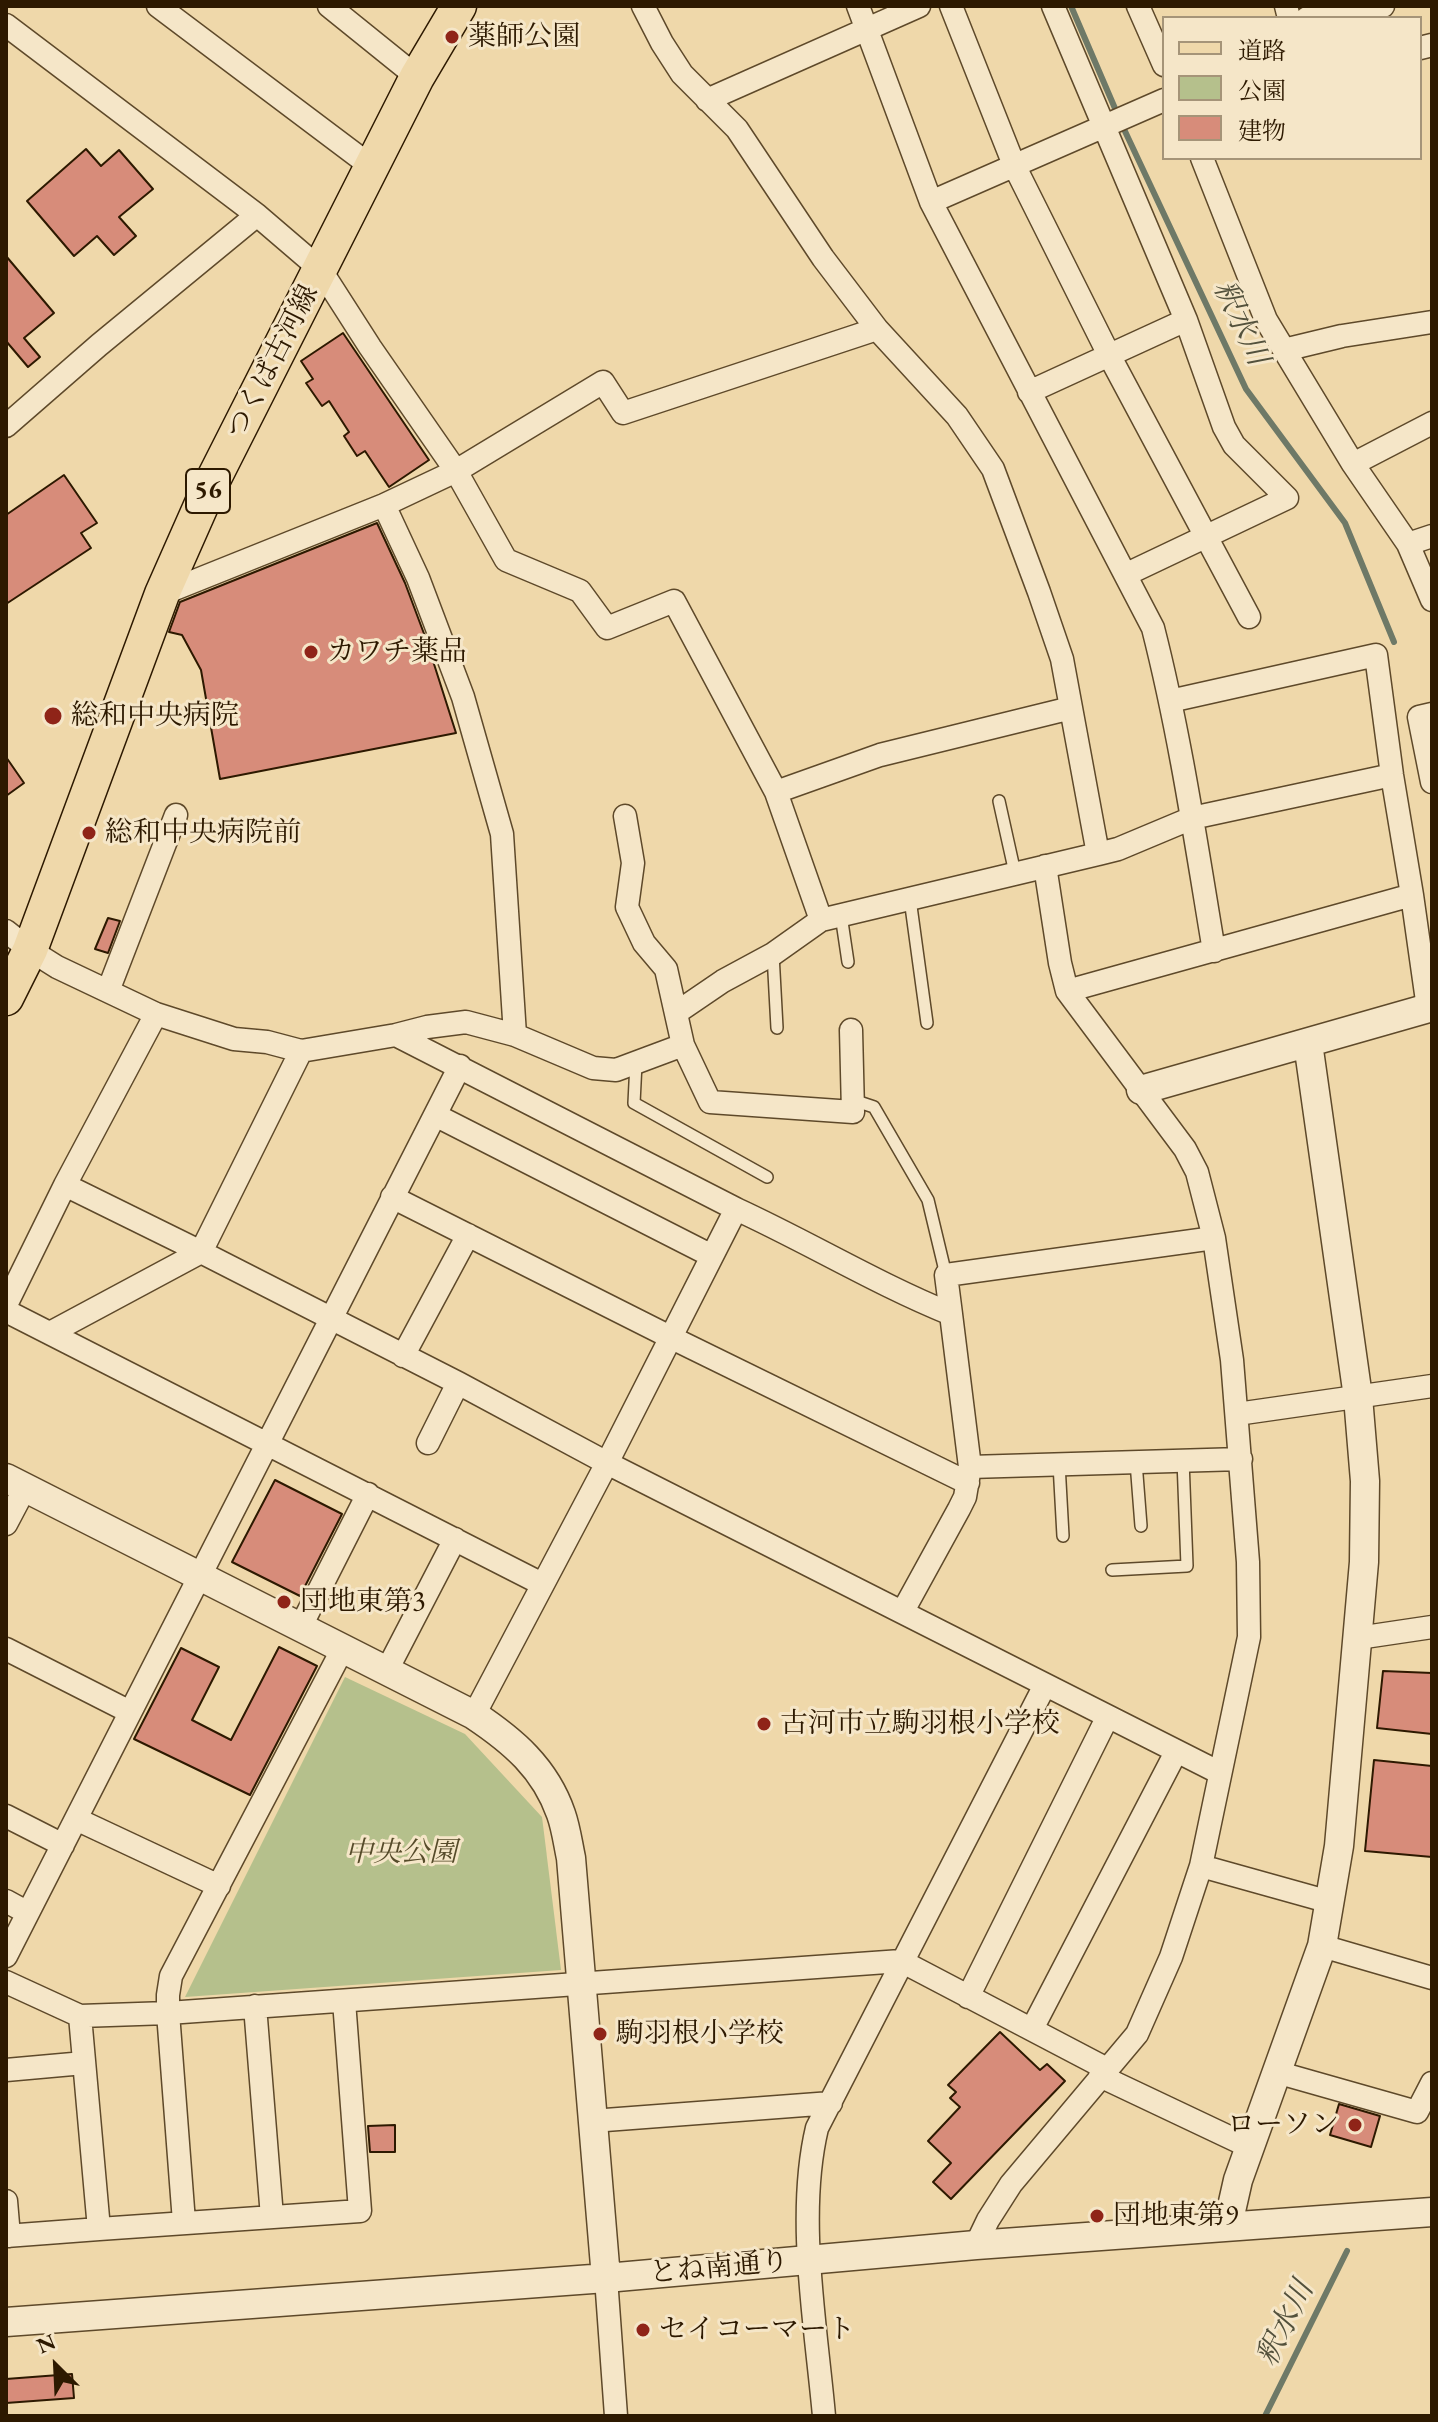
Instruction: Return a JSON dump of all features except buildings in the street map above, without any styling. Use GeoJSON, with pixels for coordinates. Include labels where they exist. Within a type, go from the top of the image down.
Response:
{"type":"FeatureCollection","features":[{"type":"Feature","properties":{"kind":"main road","name":"つくば古河線"},"geometry":{"type":"LineString","coordinates":[[6,998],[18,940],[162,594],[221,463],[417,77],[459,6]]}},
{"type":"Feature","properties":{"kind":"street"},"geometry":{"type":"LineString","coordinates":[[158,6],[372,167]]}},
{"type":"Feature","properties":{"kind":"street"},"geometry":{"type":"LineString","coordinates":[[329,6],[417,77]]}},
{"type":"Feature","properties":{"kind":"street"},"geometry":{"type":"LineString","coordinates":[[643,6],[682,74],[737,129],[799,225],[877,329],[957,416],[993,469],[1062,659],[1098,854]]}},
{"type":"Feature","properties":{"kind":"street"},"geometry":{"type":"LineString","coordinates":[[858,6],[931,202],[1153,628],[1170,701],[1214,951]]}},
{"type":"Feature","properties":{"kind":"street"},"geometry":{"type":"LineString","coordinates":[[707,100],[919,6]]}},
{"type":"Feature","properties":{"kind":"street"},"geometry":{"type":"LineString","coordinates":[[951,6],[1014,165],[1109,355],[1249,617]]}},
{"type":"Feature","properties":{"kind":"street"},"geometry":{"type":"LineString","coordinates":[[1053,6],[1186,320],[1224,427],[1234,445],[1287,498],[1127,574]]}},
{"type":"Feature","properties":{"kind":"street"},"geometry":{"type":"LineString","coordinates":[[1138,6],[1162,60]]}},
{"type":"Feature","properties":{"kind":"street"},"geometry":{"type":"LineString","coordinates":[[1320,16],[1383,6]]}},
{"type":"Feature","properties":{"kind":"street"},"geometry":{"type":"LineString","coordinates":[[6,25],[257,215],[320,269],[456,471],[506,560],[580,591],[607,628],[674,601],[776,792],[831,918]]}},
{"type":"Feature","properties":{"kind":"street"},"geometry":{"type":"LineString","coordinates":[[931,202],[1162,101]]}},
{"type":"Feature","properties":{"kind":"street"},"geometry":{"type":"LineString","coordinates":[[1203,160],[1266,320],[1353,464],[1408,544],[1432,600]]}},
{"type":"Feature","properties":{"kind":"street"},"geometry":{"type":"LineString","coordinates":[[6,426],[257,215]]}},
{"type":"Feature","properties":{"kind":"street"},"geometry":{"type":"LineString","coordinates":[[1029,392],[1186,320]]}},
{"type":"Feature","properties":{"kind":"street"},"geometry":{"type":"LineString","coordinates":[[1284,350],[1342,336],[1432,322]]}},
{"type":"Feature","properties":{"kind":"street"},"geometry":{"type":"LineString","coordinates":[[162,594],[384,505],[456,471],[603,382],[623,413],[877,329]]}},
{"type":"Feature","properties":{"kind":"street"},"geometry":{"type":"LineString","coordinates":[[1353,464],[1432,423]]}},
{"type":"Feature","properties":{"kind":"street"},"geometry":{"type":"LineString","coordinates":[[384,505],[418,578],[463,697],[502,834],[515,1035]]}},
{"type":"Feature","properties":{"kind":"street"},"geometry":{"type":"LineString","coordinates":[[1408,544],[1432,536]]}},
{"type":"Feature","properties":{"kind":"street"},"geometry":{"type":"LineString","coordinates":[[1141,1090],[1430,1008],[1376,655],[1170,701]]}},
{"type":"Feature","properties":{"kind":"street"},"geometry":{"type":"LineString","coordinates":[[776,792],[880,755],[1071,708]]}},
{"type":"Feature","properties":{"kind":"street"},"geometry":{"type":"LineString","coordinates":[[1432,714],[1419,717],[1432,782]]}},
{"type":"Feature","properties":{"kind":"street"},"geometry":{"type":"LineString","coordinates":[[676,1013],[723,981],[831,918],[1118,849],[1192,818],[1392,775]]}},
{"type":"Feature","properties":{"kind":"street"},"geometry":{"type":"LineString","coordinates":[[108,991],[176,815]]}},
{"type":"Feature","properties":{"kind":"street"},"geometry":{"type":"LineString","coordinates":[[625,816],[633,863],[627,907],[644,943],[666,969],[683,1045],[710,1102],[853,1112],[851,1030]]}},
{"type":"Feature","properties":{"kind":"street"},"geometry":{"type":"LineString","coordinates":[[976,2245],[1011,2184],[1137,2034],[1171,1957],[1201,1866],[1249,1637],[1248,1562],[1232,1360],[1214,1238],[1197,1172],[1185,1149],[1067,991],[1045,866]]}},
{"type":"Feature","properties":{"kind":"street"},"geometry":{"type":"LineString","coordinates":[[1067,991],[1412,895]]}},
{"type":"Feature","properties":{"kind":"street"},"geometry":{"type":"LineString","coordinates":[[18,940],[57,967],[156,1014],[234,1039],[267,1042],[301,1051],[466,1022],[515,1035],[593,1068],[616,1070],[683,1045]]}},
{"type":"Feature","properties":{"kind":"street"},"geometry":{"type":"LineString","coordinates":[[156,1014],[65,1185],[6,1308],[542,1584]]}},
{"type":"Feature","properties":{"kind":"street"},"geometry":{"type":"LineString","coordinates":[[396,1035],[907,1296],[951,1314]]}},
{"type":"Feature","properties":{"kind":"street"},"geometry":{"type":"LineString","coordinates":[[1230,2226],[1234,2194],[1322,1946],[1339,1846],[1364,1550],[1365,1481],[1358,1397],[1308,1043]]}},
{"type":"Feature","properties":{"kind":"street"},"geometry":{"type":"LineString","coordinates":[[50,1333],[201,1252],[301,1051]]}},
{"type":"Feature","properties":{"kind":"street"},"geometry":{"type":"LineString","coordinates":[[6,1956],[460,1066]]}},
{"type":"Feature","properties":{"kind":"street"},"geometry":{"type":"LineString","coordinates":[[435,1115],[710,1255]]}},
{"type":"Feature","properties":{"kind":"street"},"geometry":{"type":"LineString","coordinates":[[65,1185],[1220,1773]]}},
{"type":"Feature","properties":{"kind":"street"},"geometry":{"type":"LineString","coordinates":[[392,1197],[670,1337],[969,1475],[1059,1464],[1241,1459]]}},
{"type":"Feature","properties":{"kind":"street"},"geometry":{"type":"LineString","coordinates":[[474,1715],[736,1209]]}},
{"type":"Feature","properties":{"kind":"street"},"geometry":{"type":"LineString","coordinates":[[403,1356],[468,1235]]}},
{"type":"Feature","properties":{"kind":"street"},"geometry":{"type":"LineString","coordinates":[[903,1611],[959,1509],[969,1475],[946,1275],[1214,1238]]}},
{"type":"Feature","properties":{"kind":"street"},"geometry":{"type":"LineString","coordinates":[[428,1443],[458,1383]]}},
{"type":"Feature","properties":{"kind":"street"},"geometry":{"type":"LineString","coordinates":[[1237,1414],[1432,1386]]}},
{"type":"Feature","properties":{"kind":"street"},"geometry":{"type":"LineString","coordinates":[[6,1524],[16,1483],[474,1715],[509,1739],[532,1762],[561,1815],[571,1858],[616,2416]]}},
{"type":"Feature","properties":{"kind":"street"},"geometry":{"type":"LineString","coordinates":[[300,1628],[368,1494]]}},
{"type":"Feature","properties":{"kind":"street"},"geometry":{"type":"LineString","coordinates":[[386,1672],[455,1539]]}},
{"type":"Feature","properties":{"kind":"street"},"geometry":{"type":"LineString","coordinates":[[1358,1638],[1432,1627]]}},
{"type":"Feature","properties":{"kind":"street"},"geometry":{"type":"LineString","coordinates":[[6,1649],[130,1712]]}},
{"type":"Feature","properties":{"kind":"street"},"geometry":{"type":"LineString","coordinates":[[184,2222],[168,2013],[171,1976],[342,1650]]}},
{"type":"Feature","properties":{"kind":"street"},"geometry":{"type":"LineString","coordinates":[[824,2416],[810,2260],[808,2182],[817,2128],[1045,1685]]}},
{"type":"Feature","properties":{"kind":"street"},"geometry":{"type":"LineString","coordinates":[[968,1997],[1107,1718]]}},
{"type":"Feature","properties":{"kind":"street"},"geometry":{"type":"LineString","coordinates":[[1032,2029],[1176,1752]]}},
{"type":"Feature","properties":{"kind":"street"},"geometry":{"type":"LineString","coordinates":[[6,1816],[63,1845]]}},
{"type":"Feature","properties":{"kind":"street"},"geometry":{"type":"LineString","coordinates":[[76,1819],[219,1886]]}},
{"type":"Feature","properties":{"kind":"street"},"geometry":{"type":"LineString","coordinates":[[1201,1866],[1330,1902]]}},
{"type":"Feature","properties":{"kind":"street"},"geometry":{"type":"LineString","coordinates":[[6,1901],[28,1913]]}},
{"type":"Feature","properties":{"kind":"street"},"geometry":{"type":"LineString","coordinates":[[1322,1946],[1432,1978]]}},
{"type":"Feature","properties":{"kind":"street"},"geometry":{"type":"LineString","coordinates":[[6,1982],[80,2016],[168,2013],[901,1961],[1032,2029],[1104,2072],[1250,2147]]}},
{"type":"Feature","properties":{"kind":"street"},"geometry":{"type":"LineString","coordinates":[[6,2201],[7,2236],[360,2211],[344,2001]]}},
{"type":"Feature","properties":{"kind":"street"},"geometry":{"type":"LineString","coordinates":[[255,2006],[272,2217]]}},
{"type":"Feature","properties":{"kind":"street"},"geometry":{"type":"LineString","coordinates":[[80,2016],[99,2229]]}},
{"type":"Feature","properties":{"kind":"street"},"geometry":{"type":"LineString","coordinates":[[6,2070],[84,2063]]}},
{"type":"Feature","properties":{"kind":"street"},"geometry":{"type":"LineString","coordinates":[[1276,2072],[1417,2112],[1432,2083]]}},
{"type":"Feature","properties":{"kind":"street"},"geometry":{"type":"LineString","coordinates":[[592,2121],[831,2103]]}},
{"type":"Feature","properties":{"kind":"street","name":"とね南通り"},"geometry":{"type":"LineString","coordinates":[[6,2322],[1432,2212]]}},
{"type":"Feature","properties":{"kind":"lane"},"geometry":{"type":"LineString","coordinates":[[999,801],[1015,873]]}},
{"type":"Feature","properties":{"kind":"lane"},"geometry":{"type":"LineString","coordinates":[[910,899],[927,1023]]}},
{"type":"Feature","properties":{"kind":"lane"},"geometry":{"type":"LineString","coordinates":[[831,918],[848,962]]}},
{"type":"Feature","properties":{"kind":"lane"},"geometry":{"type":"LineString","coordinates":[[773,954],[777,1028]]}},
{"type":"Feature","properties":{"kind":"lane"},"geometry":{"type":"LineString","coordinates":[[636,1063],[634,1103],[767,1177]]}},
{"type":"Feature","properties":{"kind":"lane"},"geometry":{"type":"LineString","coordinates":[[853,1100],[874,1107],[928,1200],[946,1275]]}},
{"type":"Feature","properties":{"kind":"lane"},"geometry":{"type":"LineString","coordinates":[[1112,1570],[1187,1566],[1183,1460]]}},
{"type":"Feature","properties":{"kind":"lane"},"geometry":{"type":"LineString","coordinates":[[1136,1462],[1141,1526]]}},
{"type":"Feature","properties":{"kind":"lane"},"geometry":{"type":"LineString","coordinates":[[1059,1464],[1063,1536]]}},
{"type":"Feature","properties":{"kind":"green space","name":"中央公園"},"geometry":{"type":"Polygon","coordinates":[[[345,1677],[465,1734],[542,1817],[561,1970],[185,1997],[345,1677]]]}},
{"type":"Feature","properties":{"kind":"waterway","name":"釈水川"},"geometry":{"type":"LineString","coordinates":[[1071,6],[1123,127],[1246,389],[1345,523],[1394,642]]}},
{"type":"Feature","properties":{"kind":"waterway","name":"釈水川"},"geometry":{"type":"LineString","coordinates":[[1265,2416],[1347,2251]]}},
{"type":"Feature","properties":{"kind":"place","name":"薬師公園"},"geometry":{"type":"Point","coordinates":[452,37]}},
{"type":"Feature","properties":{"kind":"place","name":"カワチ薬品"},"geometry":{"type":"Point","coordinates":[311,652]}},
{"type":"Feature","properties":{"kind":"place","name":"総和中央病院"},"geometry":{"type":"Point","coordinates":[53,716]}},
{"type":"Feature","properties":{"kind":"place","name":"総和中央病院前"},"geometry":{"type":"Point","coordinates":[89,833]}},
{"type":"Feature","properties":{"kind":"place","name":"団地東第3"},"geometry":{"type":"Point","coordinates":[284,1602]}},
{"type":"Feature","properties":{"kind":"place","name":"古河市立駒羽根小学校"},"geometry":{"type":"Point","coordinates":[764,1724]}},
{"type":"Feature","properties":{"kind":"place","name":"駒羽根小学校"},"geometry":{"type":"Point","coordinates":[600,2034]}},
{"type":"Feature","properties":{"kind":"place","name":"ローソン"},"geometry":{"type":"Point","coordinates":[1355,2125]}},
{"type":"Feature","properties":{"kind":"place","name":"団地東第9"},"geometry":{"type":"Point","coordinates":[1097,2216]}},
{"type":"Feature","properties":{"kind":"place","name":"セイコーマート"},"geometry":{"type":"Point","coordinates":[643,2330]}}]}
